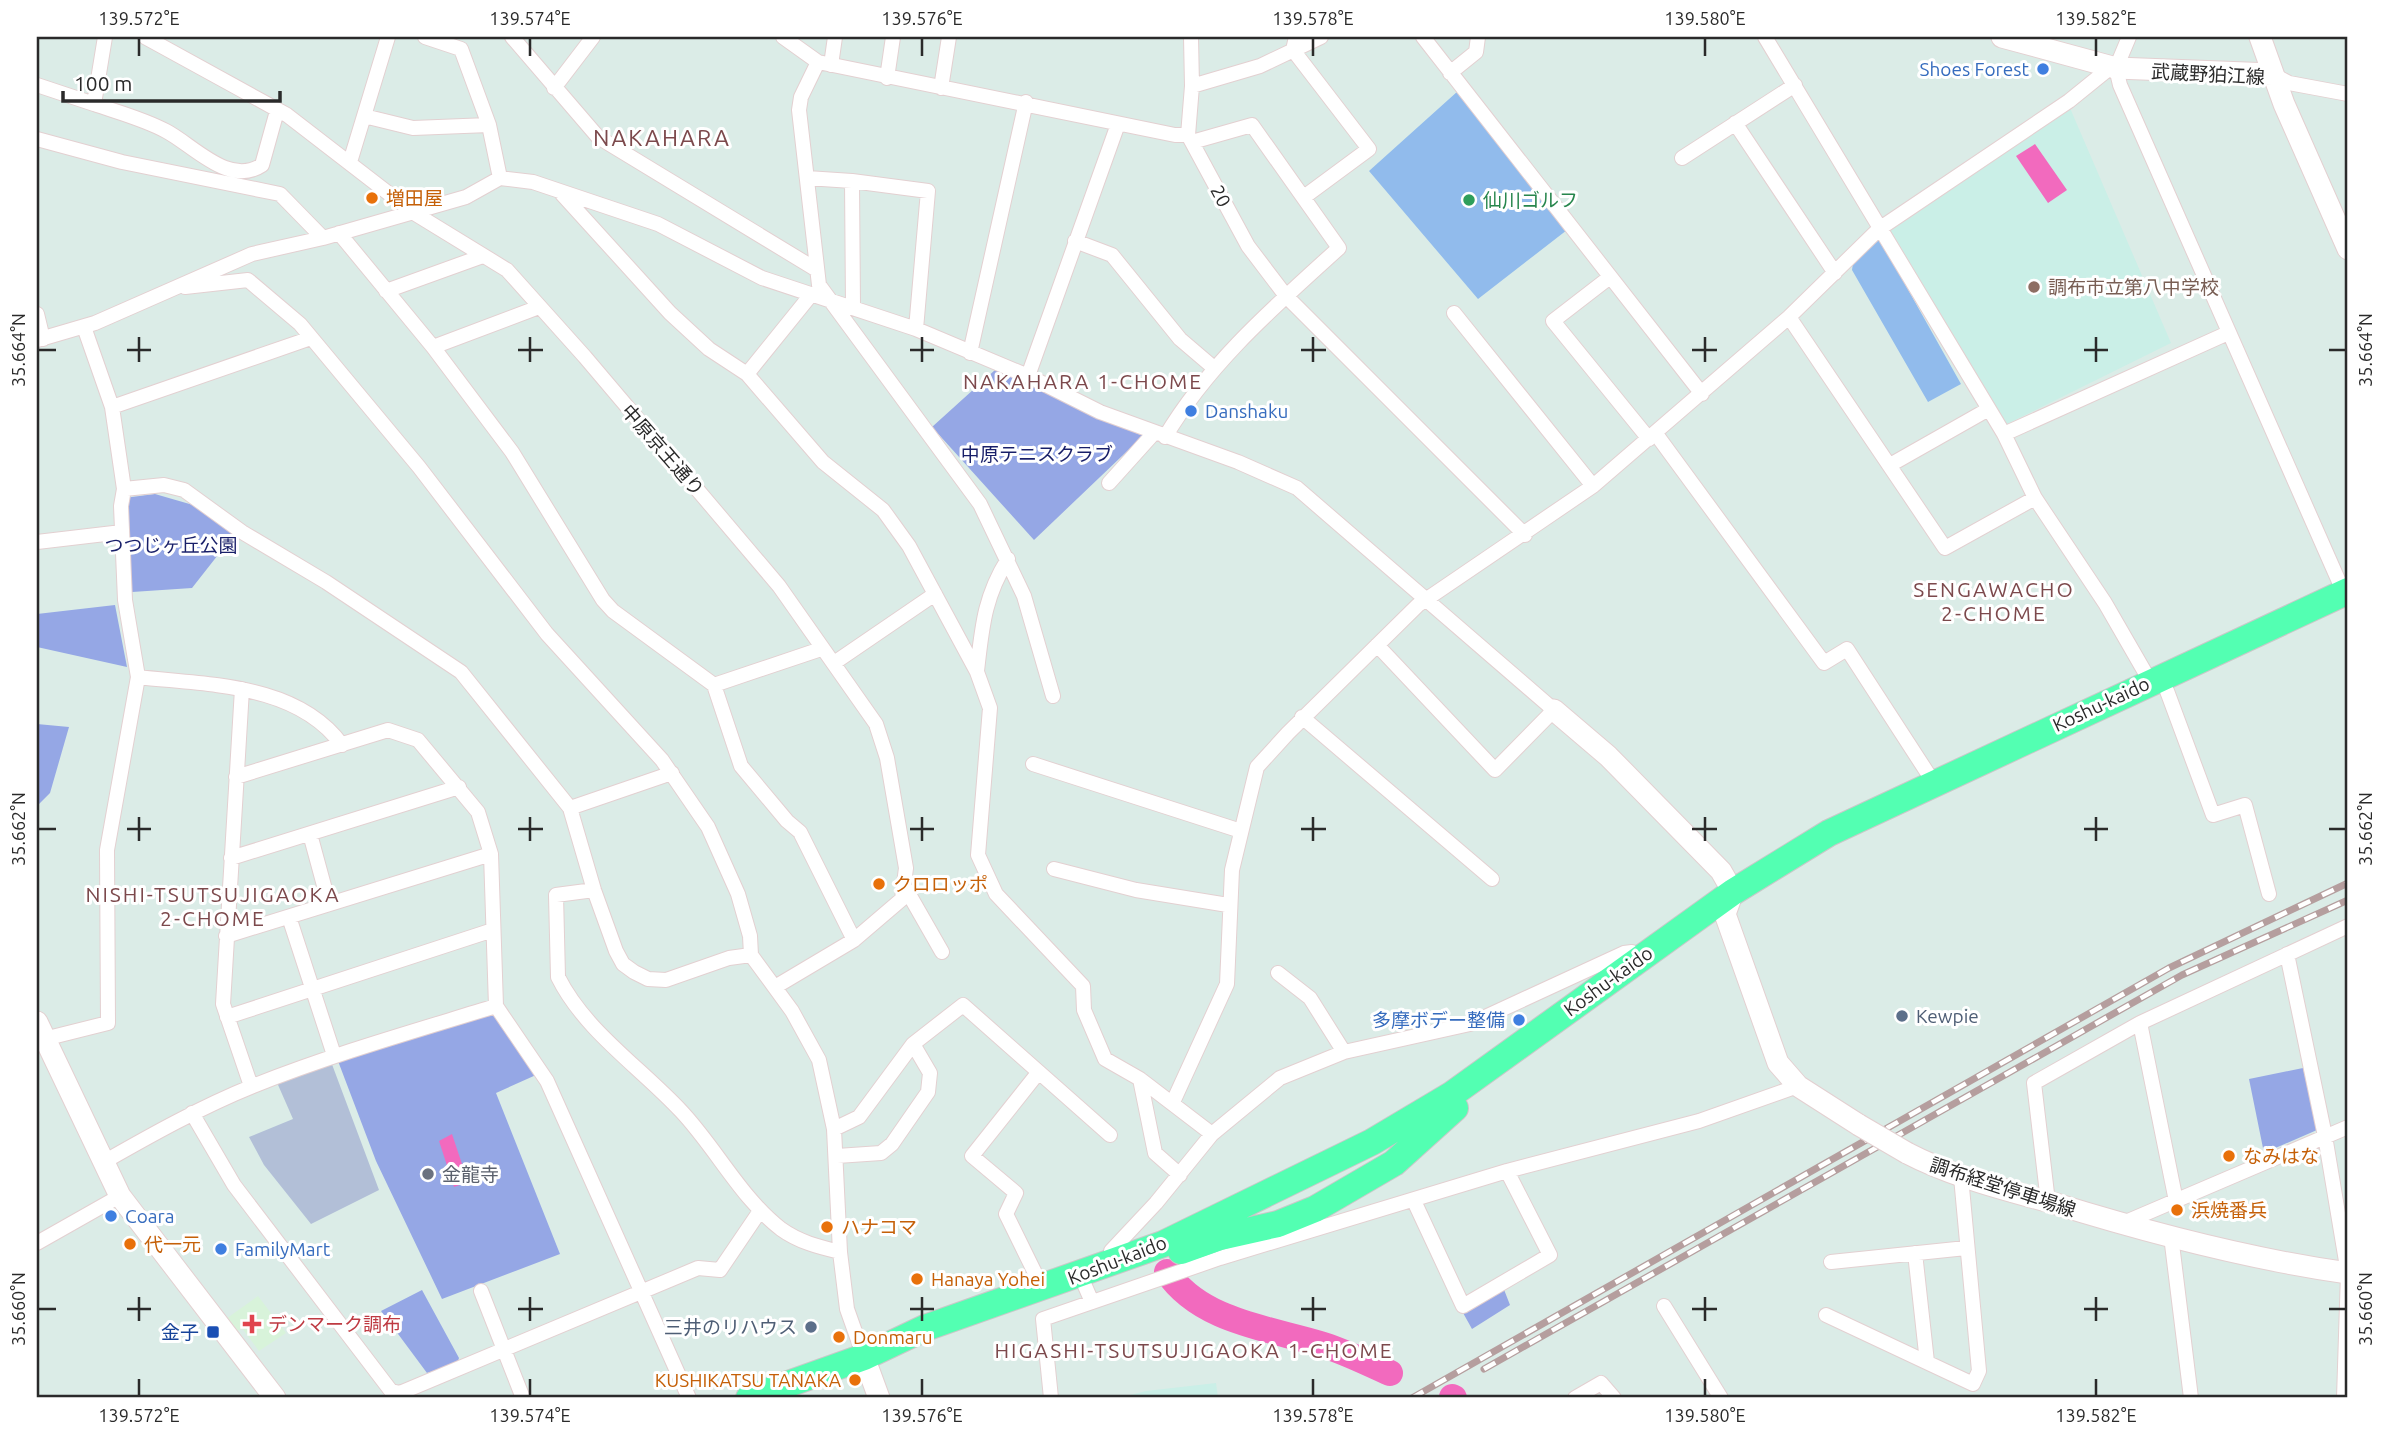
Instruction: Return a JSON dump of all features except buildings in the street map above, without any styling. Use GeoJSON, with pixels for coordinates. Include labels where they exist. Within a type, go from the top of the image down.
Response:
{"type":"FeatureCollection","features":[{"type":"Feature","properties":{"kind":"highway","name":"Koshu-kaido"},"geometry":{"type":"LineString","coordinates":[[749,1398],[864,1357],[925,1328],[1163,1244],[1400,1127],[1451,1095],[1638,958],[1729,903],[1816,855],[2159,686],[2347,598]]}},
{"type":"Feature","properties":{"kind":"highway","name":"Koshu-kaido"},"geometry":{"type":"LineString","coordinates":[[864,1357],[932,1342],[1088,1294],[1209,1240],[1291,1220],[1394,1163],[1456,1107],[1729,903],[1829,833],[1934,783],[2159,686]]}},
{"type":"Feature","properties":{"kind":"main road","name":"武蔵野狛江線"},"geometry":{"type":"LineString","coordinates":[[2002,37],[2114,68],[2272,74],[2348,249]]}},
{"type":"Feature","properties":{"kind":"main road"},"geometry":{"type":"LineString","coordinates":[[2260,37],[2272,74]]}},
{"type":"Feature","properties":{"kind":"main road","name":"調布経堂停車場線"},"geometry":{"type":"LineString","coordinates":[[1554,710],[1608,756],[1696,842],[1721,871],[1778,1063],[1798,1086],[1907,1153],[1961,1177],[2121,1224],[2274,1263],[2348,1273]]}},
{"type":"Feature","properties":{"kind":"main road"},"geometry":{"type":"LineString","coordinates":[[40,1030],[120,1196],[275,1398]]}},
{"type":"Feature","properties":{"kind":"main road"},"geometry":{"type":"LineString","coordinates":[[864,1357],[879,1398]]}},
{"type":"Feature","properties":{"kind":"street"},"geometry":{"type":"LineString","coordinates":[[94,104],[106,37]]}},
{"type":"Feature","properties":{"kind":"street","name":"中原京王通り"},"geometry":{"type":"LineString","coordinates":[[145,37],[277,111],[414,213],[508,270],[779,586],[876,724],[893,788],[906,868],[906,889]]}},
{"type":"Feature","properties":{"kind":"street"},"geometry":{"type":"LineString","coordinates":[[349,162],[388,37]]}},
{"type":"Feature","properties":{"kind":"street"},"geometry":{"type":"LineString","coordinates":[[425,37],[460,43],[489,125],[500,178]]}},
{"type":"Feature","properties":{"kind":"street"},"geometry":{"type":"LineString","coordinates":[[512,37],[598,137],[817,270]]}},
{"type":"Feature","properties":{"kind":"street"},"geometry":{"type":"LineString","coordinates":[[554,88],[593,37]]}},
{"type":"Feature","properties":{"kind":"street"},"geometry":{"type":"LineString","coordinates":[[783,37],[825,64],[887,78],[1026,102],[1190,138],[1252,125],[1339,248],[1214,368],[1159,435],[1109,483]]}},
{"type":"Feature","properties":{"kind":"street"},"geometry":{"type":"LineString","coordinates":[[835,37],[825,64],[801,97],[800,110],[817,270],[825,298],[980,503],[1024,596],[1053,696]]}},
{"type":"Feature","properties":{"kind":"street"},"geometry":{"type":"LineString","coordinates":[[887,78],[893,37]]}},
{"type":"Feature","properties":{"kind":"street"},"geometry":{"type":"LineString","coordinates":[[941,88],[949,37]]}},
{"type":"Feature","properties":{"kind":"street"},"geometry":{"type":"LineString","coordinates":[[1190,138],[1191,37]]}},
{"type":"Feature","properties":{"kind":"street"},"geometry":{"type":"LineString","coordinates":[[1192,86],[1261,66],[1295,43],[1321,37]]}},
{"type":"Feature","properties":{"kind":"street"},"geometry":{"type":"LineString","coordinates":[[1423,37],[1702,394]]}},
{"type":"Feature","properties":{"kind":"street"},"geometry":{"type":"LineString","coordinates":[[1450,73],[1476,52],[1478,37]]}},
{"type":"Feature","properties":{"kind":"street"},"geometry":{"type":"LineString","coordinates":[[1765,37],[1987,410],[2004,434],[2035,498],[2159,686],[2213,815],[2245,805],[2269,894]]}},
{"type":"Feature","properties":{"kind":"street"},"geometry":{"type":"LineString","coordinates":[[1173,1102],[1227,984],[1228,905],[1232,870],[1257,767],[1302,718],[1428,599],[1525,535],[1653,436],[1789,317],[1879,229],[2114,68],[2130,37]]}},
{"type":"Feature","properties":{"kind":"street"},"geometry":{"type":"LineString","coordinates":[[1295,43],[1369,149],[1304,197]]}},
{"type":"Feature","properties":{"kind":"street"},"geometry":{"type":"LineString","coordinates":[[2114,68],[2228,333],[2347,598]]}},
{"type":"Feature","properties":{"kind":"street"},"geometry":{"type":"LineString","coordinates":[[2272,74],[2289,83],[2348,94]]}},
{"type":"Feature","properties":{"kind":"street"},"geometry":{"type":"LineString","coordinates":[[37,85],[165,130],[222,168],[254,170],[262,165],[277,111]]}},
{"type":"Feature","properties":{"kind":"street"},"geometry":{"type":"LineString","coordinates":[[1682,158],[1795,85]]}},
{"type":"Feature","properties":{"kind":"street"},"geometry":{"type":"LineString","coordinates":[[970,353],[1026,102]]}},
{"type":"Feature","properties":{"kind":"street"},"geometry":{"type":"LineString","coordinates":[[364,116],[413,128],[489,125]]}},
{"type":"Feature","properties":{"kind":"street"},"geometry":{"type":"LineString","coordinates":[[1735,123],[1835,273]]}},
{"type":"Feature","properties":{"kind":"street"},"geometry":{"type":"LineString","coordinates":[[1028,376],[1118,124]]}},
{"type":"Feature","properties":{"kind":"street","name":"20"},"geometry":{"type":"LineString","coordinates":[[1190,138],[1248,246],[1286,296],[1525,535]]}},
{"type":"Feature","properties":{"kind":"street"},"geometry":{"type":"LineString","coordinates":[[37,139],[122,162],[280,194],[323,239]]}},
{"type":"Feature","properties":{"kind":"street"},"geometry":{"type":"LineString","coordinates":[[37,314],[40,339],[84,327],[252,254],[323,239],[414,213],[466,197],[500,178],[534,182],[562,194],[658,224],[762,278],[916,329],[1028,376],[1100,412],[1238,462],[1297,488],[1554,710],[1495,770],[1377,645]]}},
{"type":"Feature","properties":{"kind":"street"},"geometry":{"type":"LineString","coordinates":[[807,178],[928,191],[916,329]]}},
{"type":"Feature","properties":{"kind":"street"},"geometry":{"type":"LineString","coordinates":[[852,181],[853,306]]}},
{"type":"Feature","properties":{"kind":"street"},"geometry":{"type":"LineString","coordinates":[[562,194],[572,209],[670,313],[709,349],[747,373],[823,462],[883,509],[926,574],[977,672],[990,708],[978,855],[996,894],[1083,986],[1084,1010],[1105,1059],[1173,1102],[1212,1134]]}},
{"type":"Feature","properties":{"kind":"street"},"geometry":{"type":"LineString","coordinates":[[339,233],[433,347],[512,452],[603,600],[613,611],[714,685],[741,766],[787,821],[800,832],[854,940]]}},
{"type":"Feature","properties":{"kind":"street"},"geometry":{"type":"LineString","coordinates":[[1075,241],[1112,255],[1180,339],[1214,368]]}},
{"type":"Feature","properties":{"kind":"street"},"geometry":{"type":"LineString","coordinates":[[386,290],[483,256]]}},
{"type":"Feature","properties":{"kind":"street"},"geometry":{"type":"LineString","coordinates":[[1610,277],[1553,320],[1653,436],[1824,663],[1847,649],[1934,783]]}},
{"type":"Feature","properties":{"kind":"street"},"geometry":{"type":"LineString","coordinates":[[177,288],[248,280],[277,301],[419,467],[547,634],[672,773],[708,827],[733,881],[750,936],[751,955],[775,987],[819,1060],[834,1129],[840,1252],[848,1309],[864,1357]]}},
{"type":"Feature","properties":{"kind":"street"},"geometry":{"type":"LineString","coordinates":[[747,373],[810,296]]}},
{"type":"Feature","properties":{"kind":"street"},"geometry":{"type":"LineString","coordinates":[[433,347],[539,307]]}},
{"type":"Feature","properties":{"kind":"street"},"geometry":{"type":"LineString","coordinates":[[1454,313],[1593,485]]}},
{"type":"Feature","properties":{"kind":"street"},"geometry":{"type":"LineString","coordinates":[[1789,317],[1945,548],[2035,498]]}},
{"type":"Feature","properties":{"kind":"street"},"geometry":{"type":"LineString","coordinates":[[40,1030],[108,1023],[107,850],[138,677],[125,600],[122,532],[124,489],[113,407],[84,327]]}},
{"type":"Feature","properties":{"kind":"street"},"geometry":{"type":"LineString","coordinates":[[2004,434],[2228,333]]}},
{"type":"Feature","properties":{"kind":"street"},"geometry":{"type":"LineString","coordinates":[[113,407],[311,338]]}},
{"type":"Feature","properties":{"kind":"street"},"geometry":{"type":"LineString","coordinates":[[1890,465],[1987,410]]}},
{"type":"Feature","properties":{"kind":"street"},"geometry":{"type":"LineString","coordinates":[[124,489],[164,485],[184,490],[242,532],[326,582],[461,672],[570,808],[594,890],[623,964],[648,979],[666,980],[729,958],[751,955]]}},
{"type":"Feature","properties":{"kind":"street"},"geometry":{"type":"LineString","coordinates":[[37,542],[122,532]]}},
{"type":"Feature","properties":{"kind":"street"},"geometry":{"type":"LineString","coordinates":[[977,672],[985,608],[993,584],[1008,559]]}},
{"type":"Feature","properties":{"kind":"street"},"geometry":{"type":"LineString","coordinates":[[834,663],[935,594]]}},
{"type":"Feature","properties":{"kind":"street"},"geometry":{"type":"LineString","coordinates":[[714,685],[821,649]]}},
{"type":"Feature","properties":{"kind":"street"},"geometry":{"type":"LineString","coordinates":[[138,677],[242,689],[278,699],[332,731],[342,745]]}},
{"type":"Feature","properties":{"kind":"street"},"geometry":{"type":"LineString","coordinates":[[242,689],[223,1004],[251,1086]]}},
{"type":"Feature","properties":{"kind":"street"},"geometry":{"type":"LineString","coordinates":[[1302,718],[1492,879]]}},
{"type":"Feature","properties":{"kind":"street"},"geometry":{"type":"LineString","coordinates":[[236,777],[388,730],[396,731],[418,740],[478,812],[491,854],[496,1006],[547,1081],[689,1398]]}},
{"type":"Feature","properties":{"kind":"street"},"geometry":{"type":"LineString","coordinates":[[1033,764],[1241,831]]}},
{"type":"Feature","properties":{"kind":"street"},"geometry":{"type":"LineString","coordinates":[[570,808],[672,773]]}},
{"type":"Feature","properties":{"kind":"street"},"geometry":{"type":"LineString","coordinates":[[231,858],[459,788]]}},
{"type":"Feature","properties":{"kind":"street"},"geometry":{"type":"LineString","coordinates":[[310,835],[329,904]]}},
{"type":"Feature","properties":{"kind":"street"},"geometry":{"type":"LineString","coordinates":[[226,936],[491,854]]}},
{"type":"Feature","properties":{"kind":"street"},"geometry":{"type":"LineString","coordinates":[[1054,869],[1136,890],[1228,905]]}},
{"type":"Feature","properties":{"kind":"street"},"geometry":{"type":"LineString","coordinates":[[775,987],[854,940],[895,907],[906,889],[942,952]]}},
{"type":"Feature","properties":{"kind":"street"},"geometry":{"type":"LineString","coordinates":[[594,890],[556,895],[558,977],[564,988],[602,1037],[681,1111],[760,1211],[806,1244],[840,1252]]}},
{"type":"Feature","properties":{"kind":"street"},"geometry":{"type":"LineString","coordinates":[[289,917],[334,1055]]}},
{"type":"Feature","properties":{"kind":"street"},"geometry":{"type":"LineString","coordinates":[[2048,1202],[2034,1083],[2140,1023],[2348,926]]}},
{"type":"Feature","properties":{"kind":"street"},"geometry":{"type":"LineString","coordinates":[[227,1017],[493,930]]}},
{"type":"Feature","properties":{"kind":"street"},"geometry":{"type":"LineString","coordinates":[[1114,1262],[1111,1251],[1118,1241],[1180,1175],[1212,1134],[1280,1078],[1344,1052],[1470,1024],[1624,953],[1632,951],[1638,958]]}},
{"type":"Feature","properties":{"kind":"street"},"geometry":{"type":"LineString","coordinates":[[2287,954],[2325,1136],[2348,1273],[2344,1398]]}},
{"type":"Feature","properties":{"kind":"street"},"geometry":{"type":"LineString","coordinates":[[1278,973],[1310,998],[1344,1052]]}},
{"type":"Feature","properties":{"kind":"street"},"geometry":{"type":"LineString","coordinates":[[834,1129],[859,1117],[913,1044],[963,1005],[1110,1135]]}},
{"type":"Feature","properties":{"kind":"street"},"geometry":{"type":"LineString","coordinates":[[102,1163],[192,1113],[251,1086],[334,1055],[496,1006]]}},
{"type":"Feature","properties":{"kind":"street"},"geometry":{"type":"LineString","coordinates":[[2140,1023],[2176,1201]]}},
{"type":"Feature","properties":{"kind":"street"},"geometry":{"type":"LineString","coordinates":[[837,1156],[881,1153],[892,1144],[929,1092],[930,1073],[913,1044]]}},
{"type":"Feature","properties":{"kind":"street"},"geometry":{"type":"LineString","coordinates":[[1036,1275],[1006,1214],[1016,1193],[972,1156],[1038,1073]]}},
{"type":"Feature","properties":{"kind":"street"},"geometry":{"type":"LineString","coordinates":[[1140,1079],[1155,1153],[1180,1175]]}},
{"type":"Feature","properties":{"kind":"street"},"geometry":{"type":"LineString","coordinates":[[1051,1398],[1043,1319],[1088,1294],[1170,1275],[1507,1171],[1699,1121],[1798,1086]]}},
{"type":"Feature","properties":{"kind":"street"},"geometry":{"type":"LineString","coordinates":[[192,1113],[234,1185],[391,1391],[400,1393],[698,1268],[720,1270],[760,1211]]}},
{"type":"Feature","properties":{"kind":"street"},"geometry":{"type":"LineString","coordinates":[[2121,1224],[2348,1127]]}},
{"type":"Feature","properties":{"kind":"street"},"geometry":{"type":"LineString","coordinates":[[1414,1201],[1463,1306],[1550,1255],[1507,1171]]}},
{"type":"Feature","properties":{"kind":"street"},"geometry":{"type":"LineString","coordinates":[[1826,1315],[1973,1384],[1979,1371],[1961,1177]]}},
{"type":"Feature","properties":{"kind":"street"},"geometry":{"type":"LineString","coordinates":[[37,1243],[120,1196]]}},
{"type":"Feature","properties":{"kind":"street"},"geometry":{"type":"LineString","coordinates":[[2171,1236],[2191,1398]]}},
{"type":"Feature","properties":{"kind":"street"},"geometry":{"type":"LineString","coordinates":[[1831,1262],[1966,1248]]}},
{"type":"Feature","properties":{"kind":"street"},"geometry":{"type":"LineString","coordinates":[[1915,1253],[1927,1362]]}},
{"type":"Feature","properties":{"kind":"street"},"geometry":{"type":"LineString","coordinates":[[481,1291],[523,1398]]}},
{"type":"Feature","properties":{"kind":"street"},"geometry":{"type":"LineString","coordinates":[[1664,1307],[1721,1398]]}},
{"type":"Feature","properties":{"kind":"street"},"geometry":{"type":"LineString","coordinates":[[1575,1398],[1601,1384],[1614,1398]]}},
{"type":"Feature","properties":{"kind":"shaded area","name":"仙川ゴルフ"},"geometry":{"type":"Polygon","coordinates":[[[1458,91],[1567,230],[1478,299],[1369,171],[1458,91]]]}},
{"type":"Feature","properties":{"kind":"shaded area","name":"調布市立第八中学校"},"geometry":{"type":"Polygon","coordinates":[[[2070,108],[2171,343],[2001,427],[1890,230],[2070,108]]]}},
{"type":"Feature","properties":{"kind":"shaded area"},"geometry":{"type":"Polygon","coordinates":[[[2035,144],[2067,190],[2048,203],[2016,156],[2035,144]]]}},
{"type":"Feature","properties":{"kind":"shaded area"},"geometry":{"type":"Polygon","coordinates":[[[1878,236],[1961,384],[1928,402],[1852,270],[1853,263],[1878,236]]]}},
{"type":"Feature","properties":{"kind":"shaded area"},"geometry":{"type":"Polygon","coordinates":[[[330,1059],[379,1190],[311,1224],[264,1165],[249,1137],[293,1119],[275,1078],[330,1059]]]}},
{"type":"Feature","properties":{"kind":"shaded area"},"geometry":{"type":"Polygon","coordinates":[[[452,1134],[468,1182],[454,1187],[439,1141],[452,1134]]]}},
{"type":"Feature","properties":{"kind":"shaded area","name":"デンマーク調布"},"geometry":{"type":"Polygon","coordinates":[[[258,1296],[286,1333],[259,1351],[242,1328],[233,1334],[223,1321],[258,1296]]]}},
{"type":"Feature","properties":{"kind":"shaded area"},"geometry":{"type":"Polygon","coordinates":[[[1216,1383],[1218,1398],[1119,1398],[1146,1391],[1216,1383]]]}},
{"type":"Feature","properties":{"kind":"green space","name":"中原テニスクラブ"},"geometry":{"type":"Polygon","coordinates":[[[995,370],[1143,436],[1034,540],[932,427],[995,370]]]}},
{"type":"Feature","properties":{"kind":"green space","name":"つつじヶ丘公園"},"geometry":{"type":"Polygon","coordinates":[[[155,494],[193,505],[236,532],[192,588],[132,592],[124,498],[155,494]]]}},
{"type":"Feature","properties":{"kind":"green space"},"geometry":{"type":"Polygon","coordinates":[[[115,605],[127,667],[37,647],[37,614],[115,605]]]}},
{"type":"Feature","properties":{"kind":"green space"},"geometry":{"type":"Polygon","coordinates":[[[37,724],[69,727],[50,793],[37,806],[37,724]]]}},
{"type":"Feature","properties":{"kind":"green space"},"geometry":{"type":"Polygon","coordinates":[[[493,1010],[536,1075],[496,1093],[560,1254],[442,1299],[376,1161],[338,1061],[493,1010]]]}},
{"type":"Feature","properties":{"kind":"green space"},"geometry":{"type":"Polygon","coordinates":[[[2303,1068],[2317,1130],[2264,1153],[2249,1079],[2303,1068]]]}},
{"type":"Feature","properties":{"kind":"green space"},"geometry":{"type":"Polygon","coordinates":[[[1503,1287],[1510,1305],[1472,1329],[1462,1311],[1503,1287]]]}},
{"type":"Feature","properties":{"kind":"green space"},"geometry":{"type":"Polygon","coordinates":[[[422,1290],[459,1358],[457,1364],[427,1373],[381,1311],[422,1290]]]}},
{"type":"Feature","properties":{"kind":"waterway"},"geometry":{"type":"LineString","coordinates":[[1167,1272],[1181,1289],[1216,1312],[1257,1327],[1329,1347],[1390,1373]]}},
{"type":"Feature","properties":{"kind":"railway"},"geometry":{"type":"LineString","coordinates":[[1412,1398],[2169,968],[2348,883]]}},
{"type":"Feature","properties":{"kind":"railway"},"geometry":{"type":"LineString","coordinates":[[1484,1369],[2182,975],[2348,900]]}},
{"type":"Feature","properties":{"kind":"place","name":"Shoes Forest"},"geometry":{"type":"Point","coordinates":[2043,69]}},
{"type":"Feature","properties":{"kind":"place","name":"増田屋"},"geometry":{"type":"Point","coordinates":[372,198]}},
{"type":"Feature","properties":{"kind":"place","name":"仙川ゴルフ"},"geometry":{"type":"Point","coordinates":[1469,200]}},
{"type":"Feature","properties":{"kind":"place","name":"調布市立第八中学校"},"geometry":{"type":"Point","coordinates":[2034,287]}},
{"type":"Feature","properties":{"kind":"place","name":"Danshaku"},"geometry":{"type":"Point","coordinates":[1191,411]}},
{"type":"Feature","properties":{"kind":"place","name":"クロロッポ"},"geometry":{"type":"Point","coordinates":[879,884]}},
{"type":"Feature","properties":{"kind":"place","name":"Kewpie"},"geometry":{"type":"Point","coordinates":[1902,1016]}},
{"type":"Feature","properties":{"kind":"place","name":"多摩ボデー整備"},"geometry":{"type":"Point","coordinates":[1519,1020]}},
{"type":"Feature","properties":{"kind":"place","name":"なみはな"},"geometry":{"type":"Point","coordinates":[2229,1156]}},
{"type":"Feature","properties":{"kind":"place","name":"金龍寺"},"geometry":{"type":"Point","coordinates":[428,1174]}},
{"type":"Feature","properties":{"kind":"place","name":"浜焼番兵"},"geometry":{"type":"Point","coordinates":[2177,1210]}},
{"type":"Feature","properties":{"kind":"place","name":"Coara"},"geometry":{"type":"Point","coordinates":[111,1216]}},
{"type":"Feature","properties":{"kind":"place","name":"ハナコマ"},"geometry":{"type":"Point","coordinates":[827,1227]}},
{"type":"Feature","properties":{"kind":"place","name":"代一元"},"geometry":{"type":"Point","coordinates":[130,1244]}},
{"type":"Feature","properties":{"kind":"place","name":"FamilyMart"},"geometry":{"type":"Point","coordinates":[221,1249]}},
{"type":"Feature","properties":{"kind":"place","name":"Hanaya Yohei"},"geometry":{"type":"Point","coordinates":[917,1279]}},
{"type":"Feature","properties":{"kind":"place","name":"デンマーク調布"},"geometry":{"type":"Point","coordinates":[252,1324]}},
{"type":"Feature","properties":{"kind":"place","name":"三井のリハウス"},"geometry":{"type":"Point","coordinates":[811,1327]}},
{"type":"Feature","properties":{"kind":"place","name":"金子"},"geometry":{"type":"Point","coordinates":[213,1332]}},
{"type":"Feature","properties":{"kind":"place","name":"Donmaru"},"geometry":{"type":"Point","coordinates":[839,1337]}},
{"type":"Feature","properties":{"kind":"place","name":"KUSHIKATSU TANAKA"},"geometry":{"type":"Point","coordinates":[855,1380]}},
{"type":"Feature","properties":{"kind":"district","name":"NAKAHARA"},"geometry":{"type":"Point","coordinates":[662,138]}},
{"type":"Feature","properties":{"kind":"district","name":"NAKAHARA 1-CHOME"},"geometry":{"type":"Point","coordinates":[1083,382]}},
{"type":"Feature","properties":{"kind":"district","name":"SENGAWACHO 2-CHOME"},"geometry":{"type":"Point","coordinates":[1994,602]}},
{"type":"Feature","properties":{"kind":"district","name":"NISHI-TSUTSUJIGAOKA 2-CHOME"},"geometry":{"type":"Point","coordinates":[213,907]}},
{"type":"Feature","properties":{"kind":"district","name":"HIGASHI-TSUTSUJIGAOKA 1-CHOME"},"geometry":{"type":"Point","coordinates":[1194,1351]}}]}
